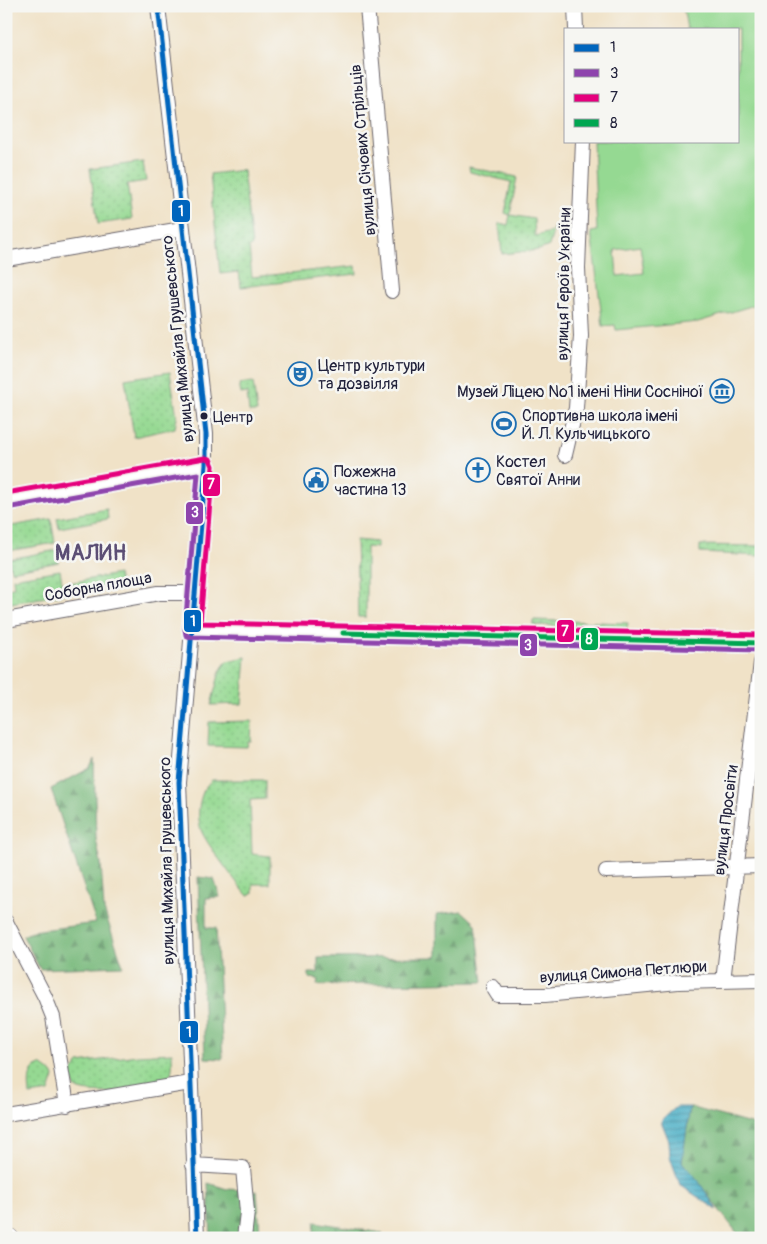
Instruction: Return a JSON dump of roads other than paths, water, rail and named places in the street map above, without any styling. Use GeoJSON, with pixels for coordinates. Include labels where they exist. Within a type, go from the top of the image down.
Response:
{"type":"FeatureCollection","features":[{"type":"Feature","properties":{"kind":"main road"},"geometry":{"type":"LineString","coordinates":[[6,1235],[10,1238]]}},
{"type":"Feature","properties":{"kind":"street","name":"вулиця Михайла Грушевського"},"geometry":{"type":"LineString","coordinates":[[158,6],[206,434],[206,465],[179,782],[197,1238]]}},
{"type":"Feature","properties":{"kind":"street","name":"вулиця Січових Стрільців"},"geometry":{"type":"LineString","coordinates":[[368,6],[392,292]]}},
{"type":"Feature","properties":{"kind":"street"},"geometry":{"type":"LineString","coordinates":[[575,6],[576,28]]}},
{"type":"Feature","properties":{"kind":"street","name":"вулиця Героїв України"},"geometry":{"type":"LineString","coordinates":[[565,455],[576,408],[581,336],[578,268],[583,142]]}},
{"type":"Feature","properties":{"kind":"street"},"geometry":{"type":"LineString","coordinates":[[6,259],[182,229]]}},
{"type":"Feature","properties":{"kind":"street"},"geometry":{"type":"LineString","coordinates":[[6,501],[206,465]]}},
{"type":"Feature","properties":{"kind":"street","name":"Соборна площа"},"geometry":{"type":"LineString","coordinates":[[6,620],[159,593],[196,593]]}},
{"type":"Feature","properties":{"kind":"street"},"geometry":{"type":"LineString","coordinates":[[192,630],[761,643]]}},
{"type":"Feature","properties":{"kind":"street","name":"вулиця Просвіти"},"geometry":{"type":"LineString","coordinates":[[723,981],[761,662]]}},
{"type":"Feature","properties":{"kind":"street"},"geometry":{"type":"LineString","coordinates":[[606,871],[761,866]]}},
{"type":"Feature","properties":{"kind":"street"},"geometry":{"type":"LineString","coordinates":[[6,922],[46,997],[53,1017],[67,1105]]}},
{"type":"Feature","properties":{"kind":"street","name":"вулиця Симона Петлюри"},"geometry":{"type":"LineString","coordinates":[[493,988],[498,995],[510,996],[572,993],[678,982],[761,980]]}},
{"type":"Feature","properties":{"kind":"street"},"geometry":{"type":"LineString","coordinates":[[6,1114],[190,1083]]}},
{"type":"Feature","properties":{"kind":"street"},"geometry":{"type":"LineString","coordinates":[[194,1165],[242,1168],[247,1211],[244,1238]]}},
{"type":"Feature","properties":{"kind":"water"},"geometry":{"type":"Polygon","coordinates":[[[676,1107],[690,1107],[682,1162],[698,1180],[717,1210],[680,1185],[670,1157],[669,1141],[661,1121],[676,1107]]]}},
{"type":"Feature","properties":{"kind":"place","name":"Центр культури та дозвілля"},"geometry":{"type":"Point","coordinates":[300,374]}},
{"type":"Feature","properties":{"kind":"place","name":"Музей Ліцею №1 імені Ніни Сосніної"},"geometry":{"type":"Point","coordinates":[722,391]}},
{"type":"Feature","properties":{"kind":"place","name":"Центр"},"geometry":{"type":"Point","coordinates":[204,416]}},
{"type":"Feature","properties":{"kind":"place","name":"Спортивна школа імені Й. Л. Кульчицького"},"geometry":{"type":"Point","coordinates":[504,424]}},
{"type":"Feature","properties":{"kind":"place","name":"Костел Святої Анни"},"geometry":{"type":"Point","coordinates":[478,470]}},
{"type":"Feature","properties":{"kind":"place","name":"Пожежна частина 13"},"geometry":{"type":"Point","coordinates":[316,480]}},
{"type":"Feature","properties":{"kind":"district","name":"МАЛИН"},"geometry":{"type":"Point","coordinates":[91,553]}}]}
